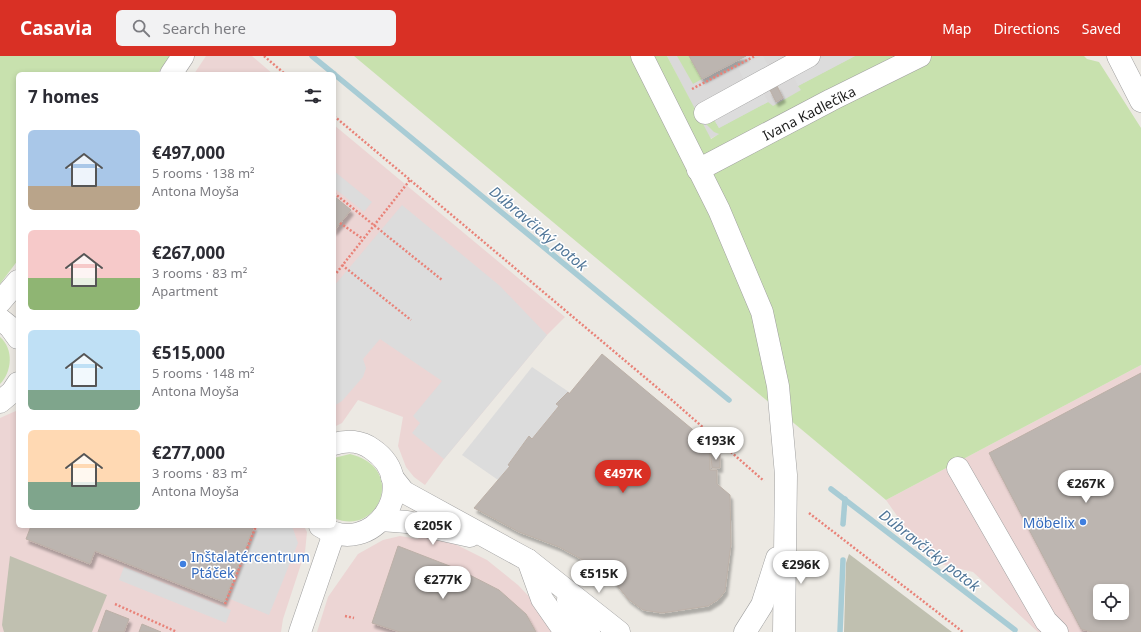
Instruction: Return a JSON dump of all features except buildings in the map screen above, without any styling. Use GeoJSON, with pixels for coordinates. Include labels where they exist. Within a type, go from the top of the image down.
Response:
{"type":"FeatureCollection","features":[{"type":"Feature","properties":{"kind":"street"},"geometry":{"type":"LineString","coordinates":[[172,72],[183,56]]}},
{"type":"Feature","properties":{"kind":"street"},"geometry":{"type":"LineString","coordinates":[[642,56],[719,210],[762,312],[778,386],[786,475],[784,632]]}},
{"type":"Feature","properties":{"kind":"street"},"geometry":{"type":"LineString","coordinates":[[706,113],[809,56]]}},
{"type":"Feature","properties":{"kind":"street","name":"Ivana Kadlečíka"},"geometry":{"type":"LineString","coordinates":[[698,170],[920,56]]}},
{"type":"Feature","properties":{"kind":"street"},"geometry":{"type":"LineString","coordinates":[[1118,56],[1141,101]]}},
{"type":"Feature","properties":{"kind":"street"},"geometry":{"type":"LineString","coordinates":[[0,302],[16,283]]}},
{"type":"Feature","properties":{"kind":"street"},"geometry":{"type":"LineString","coordinates":[[0,319],[16,332]]}},
{"type":"Feature","properties":{"kind":"street"},"geometry":{"type":"LineString","coordinates":[[336,444],[352,442],[369,447],[382,458],[392,477],[404,492],[528,560],[619,632]]}},
{"type":"Feature","properties":{"kind":"street"},"geometry":{"type":"LineString","coordinates":[[958,468],[1046,622],[1057,632]]}},
{"type":"Feature","properties":{"kind":"street"},"geometry":{"type":"LineString","coordinates":[[300,632],[327,530],[356,534],[370,529],[381,520],[391,503],[394,490],[392,477]]}},
{"type":"Feature","properties":{"kind":"street"},"geometry":{"type":"LineString","coordinates":[[381,520],[407,522],[490,540]]}},
{"type":"Feature","properties":{"kind":"street"},"geometry":{"type":"LineString","coordinates":[[745,632],[762,605],[784,538]]}},
{"type":"Feature","properties":{"kind":"street"},"geometry":{"type":"LineString","coordinates":[[784,538],[794,576],[796,620],[800,632]]}},
{"type":"Feature","properties":{"kind":"street"},"geometry":{"type":"LineString","coordinates":[[528,560],[542,599],[565,632]]}},
{"type":"Feature","properties":{"kind":"street"},"geometry":{"type":"LineString","coordinates":[[558,583],[589,632]]}},
{"type":"Feature","properties":{"kind":"path"},"geometry":{"type":"LineString","coordinates":[[264,56],[283,72]]}},
{"type":"Feature","properties":{"kind":"path"},"geometry":{"type":"LineString","coordinates":[[692,89],[755,56]]}},
{"type":"Feature","properties":{"kind":"path"},"geometry":{"type":"LineString","coordinates":[[336,118],[674,401],[764,481]]}},
{"type":"Feature","properties":{"kind":"path"},"geometry":{"type":"LineString","coordinates":[[336,273],[410,180]]}},
{"type":"Feature","properties":{"kind":"path"},"geometry":{"type":"LineString","coordinates":[[336,195],[442,280]]}},
{"type":"Feature","properties":{"kind":"path"},"geometry":{"type":"LineString","coordinates":[[340,223],[362,240]]}},
{"type":"Feature","properties":{"kind":"path"},"geometry":{"type":"LineString","coordinates":[[342,265],[410,320]]}},
{"type":"Feature","properties":{"kind":"path"},"geometry":{"type":"LineString","coordinates":[[809,513],[963,632]]}},
{"type":"Feature","properties":{"kind":"path"},"geometry":{"type":"LineString","coordinates":[[225,604],[255,528]]}},
{"type":"Feature","properties":{"kind":"path"},"geometry":{"type":"LineString","coordinates":[[114,604],[178,632]]}},
{"type":"Feature","properties":{"kind":"path"},"geometry":{"type":"LineString","coordinates":[[345,616],[354,618]]}},
{"type":"Feature","properties":{"kind":"shaded area"},"geometry":{"type":"Polygon","coordinates":[[[206,56],[252,56],[271,72],[195,72],[206,56]]]}},
{"type":"Feature","properties":{"kind":"shaded area"},"geometry":{"type":"Polygon","coordinates":[[[667,56],[872,56],[710,139],[667,56]]]}},
{"type":"Feature","properties":{"kind":"shaded area"},"geometry":{"type":"Polygon","coordinates":[[[763,56],[769,67],[744,80],[738,68],[763,56]]]}},
{"type":"Feature","properties":{"kind":"shaded area"},"geometry":{"type":"Polygon","coordinates":[[[825,56],[855,56],[798,86],[792,73],[825,56]]]}},
{"type":"Feature","properties":{"kind":"shaded area"},"geometry":{"type":"Polygon","coordinates":[[[762,89],[768,102],[719,128],[712,116],[762,89]]]}},
{"type":"Feature","properties":{"kind":"shaded area"},"geometry":{"type":"Polygon","coordinates":[[[336,127],[565,317],[547,335],[444,459],[425,485],[414,477],[406,467],[398,446],[403,417],[358,400],[342,423],[336,426],[336,127]]]}},
{"type":"Feature","properties":{"kind":"shaded area"},"geometry":{"type":"Polygon","coordinates":[[[336,173],[372,202],[364,212],[336,190],[336,173]]]}},
{"type":"Feature","properties":{"kind":"shaded area"},"geometry":{"type":"Polygon","coordinates":[[[402,205],[500,286],[547,335],[444,459],[412,433],[420,423],[413,416],[442,381],[380,339],[363,359],[366,368],[363,377],[342,401],[336,405],[336,284],[402,205]]]}},
{"type":"Feature","properties":{"kind":"shaded area"},"geometry":{"type":"Polygon","coordinates":[[[1141,365],[1141,632],[1038,632],[973,572],[944,565],[916,543],[886,500],[1141,365]]]}},
{"type":"Feature","properties":{"kind":"shaded area"},"geometry":{"type":"Polygon","coordinates":[[[532,367],[597,411],[524,498],[462,455],[532,367]]]}},
{"type":"Feature","properties":{"kind":"shaded area"},"geometry":{"type":"Polygon","coordinates":[[[16,411],[16,528],[305,528],[307,532],[305,552],[283,619],[281,632],[0,632],[0,418],[16,411]]]}},
{"type":"Feature","properties":{"kind":"shaded area"},"geometry":{"type":"Polygon","coordinates":[[[257,528],[293,528],[298,543],[269,615],[230,599],[257,528]]]}},
{"type":"Feature","properties":{"kind":"shaded area"},"geometry":{"type":"Polygon","coordinates":[[[421,533],[455,544],[487,560],[518,585],[542,610],[553,632],[317,632],[328,597],[358,554],[383,540],[400,536],[418,539],[421,533]]]}},
{"type":"Feature","properties":{"kind":"shaded area"},"geometry":{"type":"Polygon","coordinates":[[[849,554],[952,632],[844,632],[846,563],[849,554]]]}},
{"type":"Feature","properties":{"kind":"shaded area"},"geometry":{"type":"Polygon","coordinates":[[[10,556],[107,595],[92,632],[4,632],[2,625],[10,556]]]}},
{"type":"Feature","properties":{"kind":"shaded area"},"geometry":{"type":"Polygon","coordinates":[[[124,567],[231,610],[226,623],[119,580],[124,567]]]}},
{"type":"Feature","properties":{"kind":"green space"},"geometry":{"type":"Polygon","coordinates":[[[0,56],[171,56],[159,72],[16,72],[16,263],[0,284],[0,56]]]}},
{"type":"Feature","properties":{"kind":"green space"},"geometry":{"type":"Polygon","coordinates":[[[354,56],[667,56],[711,139],[719,134],[714,132],[703,121],[712,116],[719,128],[768,102],[773,106],[801,90],[798,86],[855,56],[1084,56],[1087,59],[1099,62],[1141,128],[1141,365],[886,500],[354,56]]]}},
{"type":"Feature","properties":{"kind":"green space"},"geometry":{"type":"Polygon","coordinates":[[[677,56],[689,56],[702,79],[693,84],[677,56]]]}},
{"type":"Feature","properties":{"kind":"green space"},"geometry":{"type":"Polygon","coordinates":[[[0,337],[8,348],[10,360],[7,373],[0,384],[0,337]]]}},
{"type":"Feature","properties":{"kind":"green space"},"geometry":{"type":"Polygon","coordinates":[[[350,454],[368,462],[378,473],[382,486],[380,499],[374,510],[363,518],[350,522],[336,518],[336,458],[350,454]]]}},
{"type":"Feature","properties":{"kind":"waterway","name":"Dúbravčický potok"},"geometry":{"type":"LineString","coordinates":[[312,56],[332,72]]}},
{"type":"Feature","properties":{"kind":"waterway","name":"Dúbravčický potok"},"geometry":{"type":"LineString","coordinates":[[336,76],[729,400]]}},
{"type":"Feature","properties":{"kind":"waterway","name":"Dúbravčický potok"},"geometry":{"type":"LineString","coordinates":[[831,489],[1015,630]]}},
{"type":"Feature","properties":{"kind":"waterway"},"geometry":{"type":"LineString","coordinates":[[843,524],[845,499]]}},
{"type":"Feature","properties":{"kind":"waterway"},"geometry":{"type":"LineString","coordinates":[[840,632],[843,560]]}},
{"type":"Feature","properties":{"kind":"place","name":"Möbelix"},"geometry":{"type":"Point","coordinates":[1083,522]}},
{"type":"Feature","properties":{"kind":"place","name":"Inštalatércentrum Ptáček"},"geometry":{"type":"Point","coordinates":[183,564]}}]}
